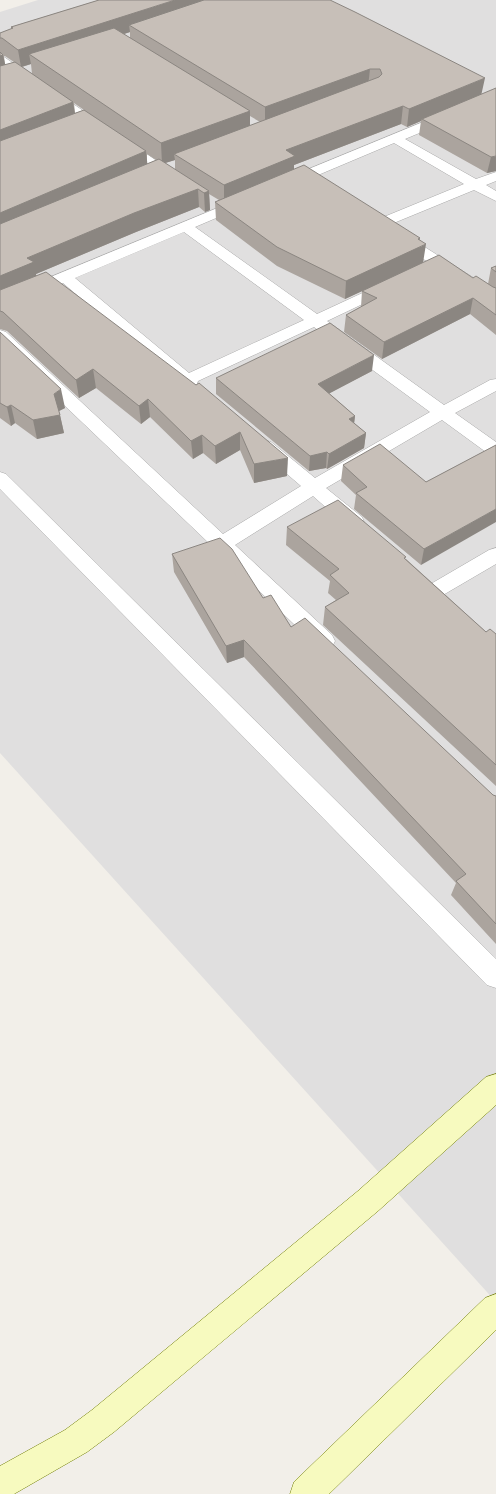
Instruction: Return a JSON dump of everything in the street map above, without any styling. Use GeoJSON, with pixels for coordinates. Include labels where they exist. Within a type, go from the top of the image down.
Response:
{"type":"FeatureCollection","features":[{"type":"Feature","properties":{"kind":"street"},"geometry":{"type":"LineString","coordinates":[[0,60],[186,187]]}},
{"type":"Feature","properties":{"kind":"street"},"geometry":{"type":"LineString","coordinates":[[7,78],[35,68]]}},
{"type":"Feature","properties":{"kind":"street"},"geometry":{"type":"LineString","coordinates":[[480,89],[495,96]]}},
{"type":"Feature","properties":{"kind":"street"},"geometry":{"type":"LineString","coordinates":[[274,188],[495,96]]}},
{"type":"Feature","properties":{"kind":"street"},"geometry":{"type":"LineString","coordinates":[[74,127],[89,121]]}},
{"type":"Feature","properties":{"kind":"street"},"geometry":{"type":"LineString","coordinates":[[394,138],[496,197]]}},
{"type":"Feature","properties":{"kind":"street"},"geometry":{"type":"LineString","coordinates":[[147,177],[176,166]]}},
{"type":"Feature","properties":{"kind":"street"},"geometry":{"type":"LineString","coordinates":[[304,176],[316,184]]}},
{"type":"Feature","properties":{"kind":"street"},"geometry":{"type":"LineString","coordinates":[[379,224],[496,176]]}},
{"type":"Feature","properties":{"kind":"street"},"geometry":{"type":"LineString","coordinates":[[0,304],[260,195]]}},
{"type":"Feature","properties":{"kind":"street"},"geometry":{"type":"LineString","coordinates":[[211,202],[223,210]]}},
{"type":"Feature","properties":{"kind":"street"},"geometry":{"type":"LineString","coordinates":[[366,216],[496,299]]}},
{"type":"Feature","properties":{"kind":"street"},"geometry":{"type":"LineString","coordinates":[[185,226],[496,451]]}},
{"type":"Feature","properties":{"kind":"street"},"geometry":{"type":"LineString","coordinates":[[425,270],[439,263]]}},
{"type":"Feature","properties":{"kind":"street"},"geometry":{"type":"LineString","coordinates":[[64,277],[205,395]]}},
{"type":"Feature","properties":{"kind":"street"},"geometry":{"type":"LineString","coordinates":[[187,380],[403,280]]}},
{"type":"Feature","properties":{"kind":"street"},"geometry":{"type":"LineString","coordinates":[[0,334],[336,651]]}},
{"type":"Feature","properties":{"kind":"street"},"geometry":{"type":"LineString","coordinates":[[222,544],[313,486],[442,412],[496,384]]}},
{"type":"Feature","properties":{"kind":"street"},"geometry":{"type":"LineString","coordinates":[[253,436],[366,531]]}},
{"type":"Feature","properties":{"kind":"street"},"geometry":{"type":"LineString","coordinates":[[0,478],[496,976]]}},
{"type":"Feature","properties":{"kind":"street"},"geometry":{"type":"LineString","coordinates":[[436,590],[496,555]]}},
{"type":"Feature","properties":{"kind":"street"},"geometry":{"type":"LineString","coordinates":[[0,1484],[76,1441],[103,1421],[368,1201],[496,1087]]}},
{"type":"Feature","properties":{"kind":"street"},"geometry":{"type":"LineString","coordinates":[[306,1494],[496,1309]]}},
{"type":"Feature","properties":{"kind":"shaded area"},"geometry":{"type":"Polygon","coordinates":[[[38,0],[496,0],[496,1302],[0,753],[0,12],[38,0]]]}},
{"type":"Feature","properties":{"kind":"building"},"geometry":{"type":"Polygon","coordinates":[[[99,0],[175,0],[18,50],[0,38],[0,33],[13,28],[11,27],[99,0]]]}},
{"type":"Feature","properties":{"kind":"building"},"geometry":{"type":"Polygon","coordinates":[[[204,0],[330,0],[485,78],[409,109],[403,106],[286,150],[295,156],[224,185],[174,154],[379,77],[382,74],[380,69],[370,69],[265,107],[129,25],[204,0]]]}},
{"type":"Feature","properties":{"kind":"building"},"geometry":{"type":"Polygon","coordinates":[[[114,28],[250,111],[161,143],[29,54],[114,28]]]}},
{"type":"Feature","properties":{"kind":"building"},"geometry":{"type":"Polygon","coordinates":[[[15,62],[73,102],[0,130],[0,66],[15,62]]]}},
{"type":"Feature","properties":{"kind":"building"},"geometry":{"type":"Polygon","coordinates":[[[496,88],[496,156],[491,157],[422,119],[496,88]]]}},
{"type":"Feature","properties":{"kind":"building"},"geometry":{"type":"Polygon","coordinates":[[[84,110],[146,151],[0,213],[0,141],[84,110]]]}},
{"type":"Feature","properties":{"kind":"building"},"geometry":{"type":"Polygon","coordinates":[[[159,159],[209,191],[204,193],[198,189],[134,213],[27,258],[34,262],[0,276],[0,224],[159,159]]]}},
{"type":"Feature","properties":{"kind":"building"},"geometry":{"type":"Polygon","coordinates":[[[304,165],[420,238],[418,239],[426,244],[346,281],[277,247],[215,202],[304,165]]]}},
{"type":"Feature","properties":{"kind":"building"},"geometry":{"type":"Polygon","coordinates":[[[439,255],[473,278],[476,276],[496,288],[496,315],[473,298],[384,342],[346,315],[377,298],[362,291],[439,255]]]}},
{"type":"Feature","properties":{"kind":"building"},"geometry":{"type":"Polygon","coordinates":[[[496,266],[496,272],[491,268],[496,266]]]}},
{"type":"Feature","properties":{"kind":"building"},"geometry":{"type":"Polygon","coordinates":[[[46,272],[196,385],[199,383],[288,458],[254,464],[240,432],[215,446],[202,435],[191,441],[148,399],[139,406],[93,369],[76,380],[3,312],[0,311],[0,290],[46,272]]]}},
{"type":"Feature","properties":{"kind":"building"},"geometry":{"type":"Polygon","coordinates":[[[330,323],[374,355],[318,384],[355,416],[349,419],[366,433],[329,454],[327,452],[310,456],[216,378],[330,323]]]}},
{"type":"Feature","properties":{"kind":"building"},"geometry":{"type":"Polygon","coordinates":[[[0,332],[61,389],[54,394],[60,415],[33,420],[11,405],[7,407],[0,403],[0,332]]]}},
{"type":"Feature","properties":{"kind":"building"},"geometry":{"type":"Polygon","coordinates":[[[380,444],[426,482],[496,445],[496,509],[424,549],[356,493],[367,487],[343,465],[380,444]]]}},
{"type":"Feature","properties":{"kind":"building"},"geometry":{"type":"Polygon","coordinates":[[[338,500],[406,557],[404,558],[486,632],[490,629],[496,634],[496,765],[325,607],[349,593],[330,575],[339,569],[287,527],[338,500]]]}},
{"type":"Feature","properties":{"kind":"building"},"geometry":{"type":"Polygon","coordinates":[[[220,538],[232,549],[263,598],[271,595],[291,627],[305,618],[493,795],[496,796],[496,924],[456,881],[466,874],[244,640],[226,646],[172,554],[220,538]]]}}]}
